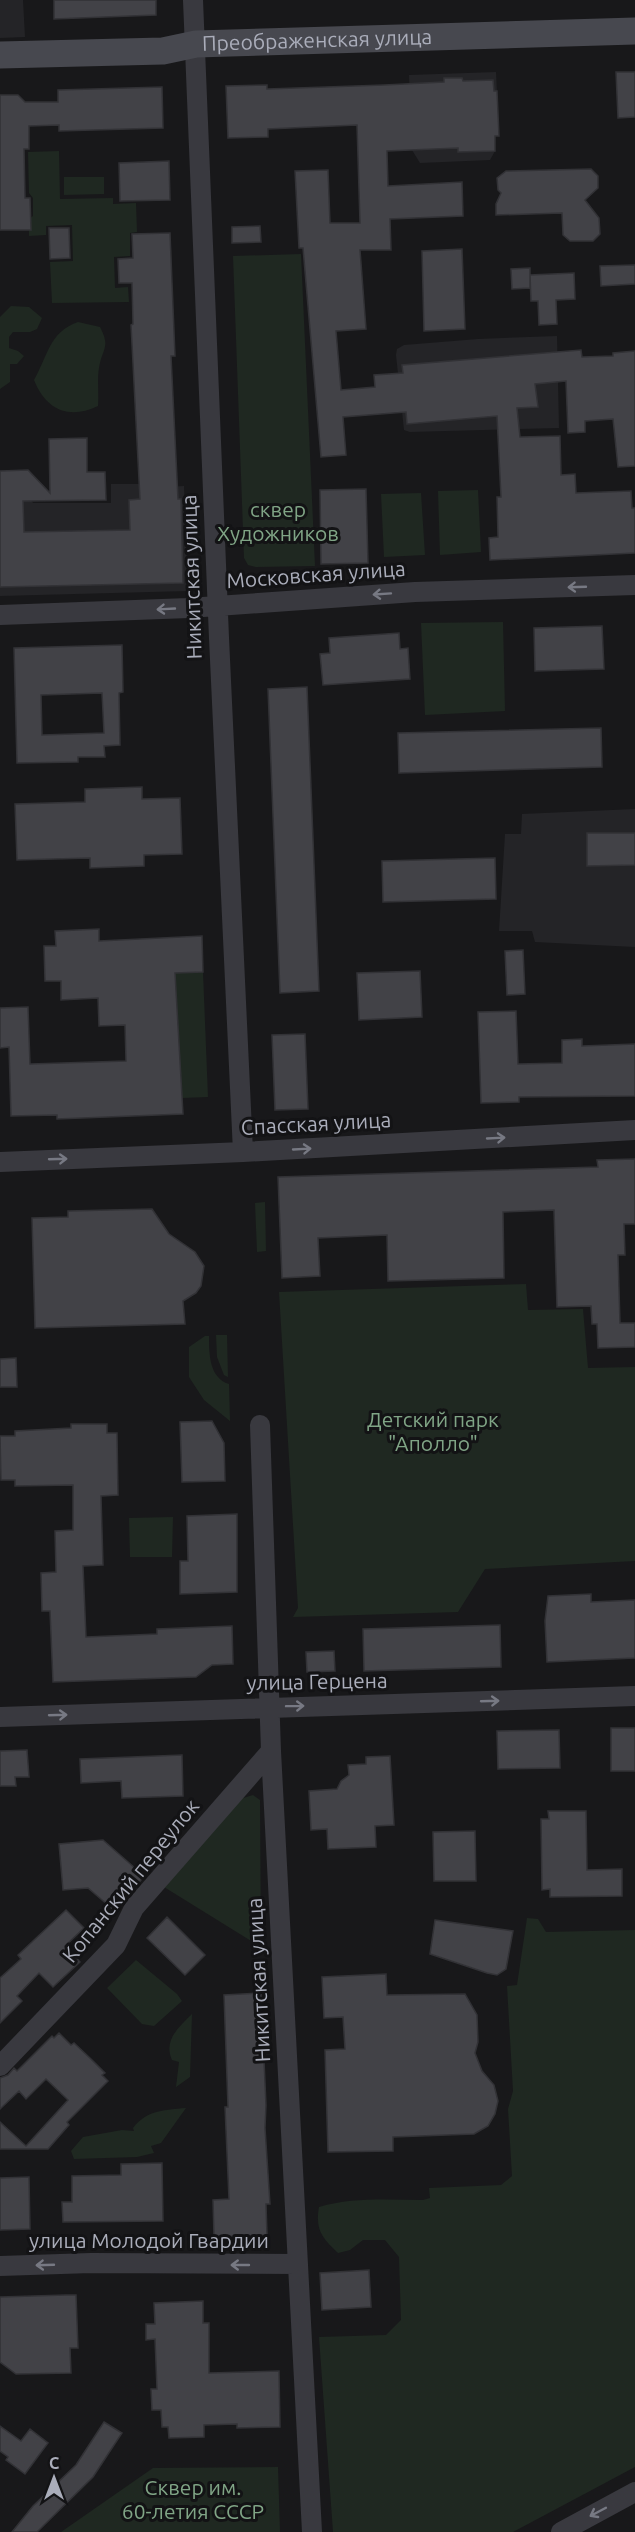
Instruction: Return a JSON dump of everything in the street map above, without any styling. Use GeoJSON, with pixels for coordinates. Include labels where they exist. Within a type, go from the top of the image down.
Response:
{"type":"FeatureCollection","features":[{"type":"Feature","properties":{"kind":"main road","name":"Преображенская улица"},"geometry":{"type":"LineString","coordinates":[[0,55],[163,51],[196,44],[635,31]]}},
{"type":"Feature","properties":{"kind":"street","name":"Никитская улица"},"geometry":{"type":"LineString","coordinates":[[194,0],[243,1152]]}},
{"type":"Feature","properties":{"kind":"street","name":"Московская улица"},"geometry":{"type":"LineString","coordinates":[[0,615],[122,612],[414,592],[635,585]]}},
{"type":"Feature","properties":{"kind":"street","name":"Спасская улица"},"geometry":{"type":"LineString","coordinates":[[0,1162],[243,1152],[635,1130]]}},
{"type":"Feature","properties":{"kind":"street","name":"Никитская улица"},"geometry":{"type":"LineString","coordinates":[[260,1425],[271,1751],[312,2532]]}},
{"type":"Feature","properties":{"kind":"street","name":"улица Герцена"},"geometry":{"type":"LineString","coordinates":[[0,1717],[635,1696]]}},
{"type":"Feature","properties":{"kind":"street","name":"Копанский переулок"},"geometry":{"type":"LineString","coordinates":[[0,2066],[116,1945],[134,1908],[271,1751]]}},
{"type":"Feature","properties":{"kind":"street","name":"улица Молодой Гвардии"},"geometry":{"type":"LineString","coordinates":[[0,2266],[298,2264]]}},
{"type":"Feature","properties":{"kind":"street"},"geometry":{"type":"LineString","coordinates":[[561,2532],[635,2492]]}},
{"type":"Feature","properties":{"kind":"shaded area"},"geometry":{"type":"Polygon","coordinates":[[[0,0],[23,0],[25,37],[0,38],[0,0]]]}},
{"type":"Feature","properties":{"kind":"shaded area"},"geometry":{"type":"Polygon","coordinates":[[[496,72],[499,136],[495,136],[495,151],[490,160],[420,163],[412,150],[409,75],[496,72]]]}},
{"type":"Feature","properties":{"kind":"shaded area"},"geometry":{"type":"Polygon","coordinates":[[[557,336],[559,428],[410,432],[404,430],[397,349],[404,345],[557,336]]]}},
{"type":"Feature","properties":{"kind":"shaded area"},"geometry":{"type":"Polygon","coordinates":[[[111,484],[139,484],[139,488],[184,486],[188,591],[0,596],[0,486],[29,497],[33,503],[111,503],[111,484]]]}},
{"type":"Feature","properties":{"kind":"shaded area"},"geometry":{"type":"Polygon","coordinates":[[[635,809],[635,947],[535,942],[532,931],[499,931],[505,834],[521,834],[522,814],[635,809]]]}},
{"type":"Feature","properties":{"kind":"green space"},"geometry":{"type":"Polygon","coordinates":[[[59,151],[60,199],[113,198],[113,204],[136,203],[137,232],[130,233],[130,256],[114,257],[115,288],[128,287],[129,302],[52,303],[50,262],[73,261],[72,225],[46,226],[46,235],[29,236],[29,219],[33,216],[33,198],[29,193],[28,152],[59,151]]]}},
{"type":"Feature","properties":{"kind":"green space"},"geometry":{"type":"Polygon","coordinates":[[[64,177],[104,177],[104,194],[64,195],[64,177]]]}},
{"type":"Feature","properties":{"kind":"green space","name":"сквер Художников"},"geometry":{"type":"Polygon","coordinates":[[[301,254],[315,566],[256,567],[248,565],[244,558],[233,256],[301,254]]]}},
{"type":"Feature","properties":{"kind":"green space"},"geometry":{"type":"Polygon","coordinates":[[[11,306],[29,307],[42,318],[37,329],[30,332],[13,332],[9,337],[9,348],[24,356],[17,364],[10,364],[10,382],[0,389],[0,317],[11,306]]]}},
{"type":"Feature","properties":{"kind":"green space"},"geometry":{"type":"Polygon","coordinates":[[[78,322],[100,327],[105,339],[105,348],[98,372],[98,406],[68,412],[60,410],[45,399],[34,380],[55,338],[68,326],[78,322]]]}},
{"type":"Feature","properties":{"kind":"green space"},"geometry":{"type":"Polygon","coordinates":[[[478,490],[481,552],[440,555],[438,491],[478,490]]]}},
{"type":"Feature","properties":{"kind":"green space"},"geometry":{"type":"Polygon","coordinates":[[[421,493],[425,555],[384,557],[381,494],[421,493]]]}},
{"type":"Feature","properties":{"kind":"green space"},"geometry":{"type":"Polygon","coordinates":[[[503,622],[505,711],[425,715],[421,623],[503,622]]]}},
{"type":"Feature","properties":{"kind":"green space"},"geometry":{"type":"Polygon","coordinates":[[[203,972],[208,1097],[182,1098],[175,973],[203,972]]]}},
{"type":"Feature","properties":{"kind":"green space"},"geometry":{"type":"Polygon","coordinates":[[[265,1202],[266,1251],[257,1252],[255,1203],[265,1202]]]}},
{"type":"Feature","properties":{"kind":"green space","name":"Детский парк \"Аполло\""},"geometry":{"type":"Polygon","coordinates":[[[526,1284],[528,1310],[583,1309],[588,1368],[635,1367],[635,1561],[485,1569],[458,1612],[293,1617],[298,1608],[279,1292],[526,1284]]]}},
{"type":"Feature","properties":{"kind":"green space"},"geometry":{"type":"Polygon","coordinates":[[[216,1335],[227,1335],[228,1377],[224,1375],[217,1357],[216,1335]]]}},
{"type":"Feature","properties":{"kind":"green space"},"geometry":{"type":"Polygon","coordinates":[[[205,1336],[209,1336],[210,1357],[214,1371],[222,1381],[229,1384],[230,1421],[204,1400],[189,1377],[189,1347],[205,1336]]]}},
{"type":"Feature","properties":{"kind":"green space"},"geometry":{"type":"Polygon","coordinates":[[[173,1517],[172,1557],[130,1557],[129,1518],[173,1517]]]}},
{"type":"Feature","properties":{"kind":"green space"},"geometry":{"type":"Polygon","coordinates":[[[253,1795],[260,1800],[261,1947],[164,1887],[240,1799],[253,1795]]]}},
{"type":"Feature","properties":{"kind":"green space"},"geometry":{"type":"Polygon","coordinates":[[[527,1918],[538,1919],[546,1932],[635,1930],[635,2467],[513,2532],[333,2532],[319,2337],[386,2335],[401,2320],[399,2257],[385,2240],[363,2240],[350,2250],[338,2253],[321,2233],[318,2222],[319,2207],[358,2200],[423,2200],[430,2198],[429,2188],[501,2185],[512,2176],[508,2109],[513,2091],[507,1986],[517,1985],[527,1918]]]}},
{"type":"Feature","properties":{"kind":"green space"},"geometry":{"type":"Polygon","coordinates":[[[136,1960],[177,1994],[182,2001],[154,2026],[142,2024],[107,1988],[136,1960]]]}},
{"type":"Feature","properties":{"kind":"green space"},"geometry":{"type":"Polygon","coordinates":[[[192,2014],[190,2077],[176,2087],[179,2062],[172,2060],[171,2040],[192,2014]]]}},
{"type":"Feature","properties":{"kind":"green space"},"geometry":{"type":"Polygon","coordinates":[[[186,2108],[161,2143],[151,2146],[154,2153],[137,2157],[74,2159],[71,2151],[83,2137],[122,2130],[134,2131],[133,2128],[138,2122],[150,2114],[163,2110],[186,2108]]]}},
{"type":"Feature","properties":{"kind":"green space","name":"Сквер им. 60-летия СССР"},"geometry":{"type":"Polygon","coordinates":[[[278,2467],[280,2532],[61,2532],[153,2468],[278,2467]]]}},
{"type":"Feature","properties":{"kind":"building"},"geometry":{"type":"Polygon","coordinates":[[[54,0],[156,0],[156,15],[54,19],[54,0]]]}},
{"type":"Feature","properties":{"kind":"building"},"geometry":{"type":"Polygon","coordinates":[[[616,72],[635,72],[635,117],[618,118],[616,72]]]}},
{"type":"Feature","properties":{"kind":"building"},"geometry":{"type":"Polygon","coordinates":[[[444,78],[462,78],[463,81],[493,80],[494,91],[497,91],[499,136],[495,136],[495,151],[458,152],[458,148],[387,151],[388,186],[462,182],[463,216],[390,219],[391,250],[360,250],[366,329],[336,331],[341,390],[375,387],[374,375],[403,373],[402,365],[581,350],[582,357],[613,356],[613,353],[635,351],[635,466],[618,467],[613,419],[585,421],[585,432],[568,433],[566,381],[535,384],[538,407],[517,408],[520,437],[560,436],[561,475],[575,474],[576,493],[631,491],[632,508],[635,508],[635,553],[490,560],[489,538],[498,537],[497,497],[501,497],[497,416],[407,424],[406,412],[343,417],[346,455],[321,457],[303,248],[299,248],[295,171],[328,170],[330,223],[360,223],[357,125],[268,129],[268,137],[228,138],[226,86],[267,85],[267,89],[384,85],[444,82],[444,78]]]}},
{"type":"Feature","properties":{"kind":"building"},"geometry":{"type":"Polygon","coordinates":[[[162,87],[163,128],[59,131],[59,125],[29,126],[29,149],[24,149],[25,198],[30,198],[31,230],[0,230],[0,95],[18,95],[25,102],[58,102],[58,90],[162,87]]]}},
{"type":"Feature","properties":{"kind":"building"},"geometry":{"type":"Polygon","coordinates":[[[169,161],[170,200],[120,201],[119,163],[169,161]]]}},
{"type":"Feature","properties":{"kind":"building"},"geometry":{"type":"Polygon","coordinates":[[[591,169],[598,176],[598,188],[585,200],[599,218],[600,234],[593,241],[570,241],[563,235],[562,213],[496,215],[496,204],[501,193],[498,190],[497,178],[506,171],[591,169]]]}},
{"type":"Feature","properties":{"kind":"building"},"geometry":{"type":"Polygon","coordinates":[[[260,226],[261,242],[232,243],[232,227],[260,226]]]}},
{"type":"Feature","properties":{"kind":"building"},"geometry":{"type":"Polygon","coordinates":[[[49,228],[69,228],[70,258],[50,259],[49,228]]]}},
{"type":"Feature","properties":{"kind":"building"},"geometry":{"type":"Polygon","coordinates":[[[170,233],[175,356],[171,356],[178,499],[181,499],[183,583],[0,587],[0,471],[28,470],[50,493],[49,439],[87,438],[87,472],[105,472],[106,500],[23,501],[24,532],[130,530],[129,500],[140,499],[131,325],[133,324],[132,283],[119,283],[118,259],[133,258],[132,234],[170,233]]]}},
{"type":"Feature","properties":{"kind":"building"},"geometry":{"type":"Polygon","coordinates":[[[462,249],[465,329],[424,331],[422,251],[462,249]]]}},
{"type":"Feature","properties":{"kind":"building"},"geometry":{"type":"Polygon","coordinates":[[[635,265],[635,284],[601,286],[600,266],[635,265]]]}},
{"type":"Feature","properties":{"kind":"building"},"geometry":{"type":"Polygon","coordinates":[[[530,268],[530,288],[512,289],[511,269],[530,268]]]}},
{"type":"Feature","properties":{"kind":"building"},"geometry":{"type":"Polygon","coordinates":[[[574,273],[575,299],[556,300],[557,324],[539,325],[538,301],[531,301],[530,275],[574,273]]]}},
{"type":"Feature","properties":{"kind":"building"},"geometry":{"type":"Polygon","coordinates":[[[366,489],[368,563],[321,564],[320,490],[366,489]]]}},
{"type":"Feature","properties":{"kind":"building"},"geometry":{"type":"Polygon","coordinates":[[[602,626],[604,669],[535,671],[534,628],[602,626]]]}},
{"type":"Feature","properties":{"kind":"building"},"geometry":{"type":"Polygon","coordinates":[[[399,633],[400,649],[408,648],[410,679],[323,685],[320,654],[330,653],[329,638],[399,633]]]}},
{"type":"Feature","properties":{"kind":"building"},"geometry":{"type":"Polygon","coordinates":[[[122,645],[123,692],[119,693],[120,745],[104,746],[105,757],[78,757],[78,762],[17,763],[14,648],[122,645]],[[102,693],[41,695],[42,735],[104,733],[102,693]]]}},
{"type":"Feature","properties":{"kind":"building"},"geometry":{"type":"Polygon","coordinates":[[[307,687],[319,991],[280,993],[268,689],[307,687]]]}},
{"type":"Feature","properties":{"kind":"building"},"geometry":{"type":"Polygon","coordinates":[[[601,728],[602,767],[399,773],[398,733],[601,728]]]}},
{"type":"Feature","properties":{"kind":"building"},"geometry":{"type":"Polygon","coordinates":[[[142,787],[142,799],[180,798],[182,854],[144,855],[144,866],[90,868],[90,858],[17,860],[15,804],[85,802],[85,789],[142,787]]]}},
{"type":"Feature","properties":{"kind":"building"},"geometry":{"type":"Polygon","coordinates":[[[587,833],[635,833],[635,865],[587,866],[587,833]]]}},
{"type":"Feature","properties":{"kind":"building"},"geometry":{"type":"Polygon","coordinates":[[[495,858],[496,899],[383,902],[382,861],[495,858]]]}},
{"type":"Feature","properties":{"kind":"building"},"geometry":{"type":"Polygon","coordinates":[[[99,929],[99,941],[202,936],[203,972],[175,973],[183,1114],[57,1119],[57,1115],[11,1116],[9,1047],[0,1048],[0,1008],[28,1007],[30,1064],[126,1061],[125,1025],[99,1026],[98,998],[61,1000],[61,981],[45,981],[44,946],[56,946],[55,931],[99,929]]]}},
{"type":"Feature","properties":{"kind":"building"},"geometry":{"type":"Polygon","coordinates":[[[523,950],[525,994],[507,995],[505,951],[523,950]]]}},
{"type":"Feature","properties":{"kind":"building"},"geometry":{"type":"Polygon","coordinates":[[[420,971],[422,1017],[359,1020],[357,973],[420,971]]]}},
{"type":"Feature","properties":{"kind":"building"},"geometry":{"type":"Polygon","coordinates":[[[516,1011],[518,1064],[562,1063],[562,1040],[582,1039],[582,1046],[635,1044],[635,1096],[519,1097],[519,1102],[481,1103],[478,1012],[516,1011]]]}},
{"type":"Feature","properties":{"kind":"building"},"geometry":{"type":"Polygon","coordinates":[[[305,1034],[308,1109],[275,1110],[272,1035],[305,1034]]]}},
{"type":"Feature","properties":{"kind":"building"},"geometry":{"type":"Polygon","coordinates":[[[635,1159],[635,1224],[624,1224],[625,1255],[618,1255],[620,1323],[635,1323],[635,1347],[598,1348],[597,1324],[592,1324],[591,1306],[557,1307],[554,1210],[503,1212],[504,1278],[388,1281],[387,1235],[318,1238],[320,1276],[282,1278],[278,1177],[598,1167],[597,1160],[635,1159]]]}},
{"type":"Feature","properties":{"kind":"building"},"geometry":{"type":"Polygon","coordinates":[[[152,1209],[169,1234],[195,1252],[204,1266],[201,1286],[196,1293],[183,1301],[185,1324],[35,1328],[32,1218],[68,1217],[68,1211],[152,1209]]]}},
{"type":"Feature","properties":{"kind":"building"},"geometry":{"type":"Polygon","coordinates":[[[16,1358],[17,1387],[0,1387],[0,1359],[16,1358]]]}},
{"type":"Feature","properties":{"kind":"building"},"geometry":{"type":"Polygon","coordinates":[[[212,1421],[224,1443],[225,1481],[182,1482],[180,1422],[212,1421]]]}},
{"type":"Feature","properties":{"kind":"building"},"geometry":{"type":"Polygon","coordinates":[[[71,1424],[107,1424],[107,1433],[117,1433],[118,1495],[101,1496],[103,1565],[83,1566],[86,1637],[157,1634],[157,1629],[232,1626],[233,1664],[212,1665],[196,1677],[53,1682],[50,1611],[42,1611],[41,1573],[56,1572],[55,1531],[73,1530],[73,1485],[15,1486],[15,1480],[1,1480],[0,1436],[15,1436],[15,1431],[71,1428],[71,1424]]]}},
{"type":"Feature","properties":{"kind":"building"},"geometry":{"type":"Polygon","coordinates":[[[237,1514],[237,1592],[180,1594],[180,1561],[188,1561],[187,1516],[237,1514]]]}},
{"type":"Feature","properties":{"kind":"building"},"geometry":{"type":"Polygon","coordinates":[[[591,1594],[591,1602],[635,1600],[635,1658],[547,1662],[545,1621],[548,1596],[591,1594]]]}},
{"type":"Feature","properties":{"kind":"building"},"geometry":{"type":"Polygon","coordinates":[[[500,1625],[501,1667],[364,1671],[363,1629],[500,1625]]]}},
{"type":"Feature","properties":{"kind":"building"},"geometry":{"type":"Polygon","coordinates":[[[334,1651],[335,1671],[307,1672],[306,1652],[334,1651]]]}},
{"type":"Feature","properties":{"kind":"building"},"geometry":{"type":"Polygon","coordinates":[[[611,1728],[635,1728],[635,1771],[611,1771],[611,1728]]]}},
{"type":"Feature","properties":{"kind":"building"},"geometry":{"type":"Polygon","coordinates":[[[559,1730],[560,1768],[498,1769],[497,1731],[559,1730]]]}},
{"type":"Feature","properties":{"kind":"building"},"geometry":{"type":"Polygon","coordinates":[[[27,1750],[29,1777],[15,1777],[16,1786],[0,1786],[0,1751],[27,1750]]]}},
{"type":"Feature","properties":{"kind":"building"},"geometry":{"type":"Polygon","coordinates":[[[182,1755],[183,1796],[122,1798],[121,1781],[81,1783],[80,1759],[182,1755]]]}},
{"type":"Feature","properties":{"kind":"building"},"geometry":{"type":"Polygon","coordinates":[[[390,1756],[394,1825],[375,1826],[376,1847],[328,1849],[327,1829],[311,1830],[309,1791],[337,1789],[341,1781],[349,1775],[348,1765],[366,1764],[366,1757],[390,1756]]]}},
{"type":"Feature","properties":{"kind":"building"},"geometry":{"type":"Polygon","coordinates":[[[548,1811],[586,1811],[587,1870],[622,1869],[622,1896],[550,1897],[550,1889],[542,1890],[541,1819],[549,1819],[548,1811]]]}},
{"type":"Feature","properties":{"kind":"building"},"geometry":{"type":"Polygon","coordinates":[[[475,1831],[476,1881],[434,1881],[433,1832],[475,1831]]]}},
{"type":"Feature","properties":{"kind":"building"},"geometry":{"type":"Polygon","coordinates":[[[103,1840],[144,1876],[116,1912],[88,1888],[63,1890],[59,1844],[103,1840]]]}},
{"type":"Feature","properties":{"kind":"building"},"geometry":{"type":"Polygon","coordinates":[[[66,1910],[84,1928],[65,1946],[80,1962],[53,1987],[39,1973],[17,1996],[22,2001],[0,2023],[0,1978],[21,1959],[18,1955],[66,1910]]]}},
{"type":"Feature","properties":{"kind":"building"},"geometry":{"type":"Polygon","coordinates":[[[167,1917],[205,1955],[185,1975],[147,1938],[167,1917]]]}},
{"type":"Feature","properties":{"kind":"building"},"geometry":{"type":"Polygon","coordinates":[[[435,1920],[513,1931],[506,1969],[497,1975],[430,1954],[435,1920]]]}},
{"type":"Feature","properties":{"kind":"building"},"geometry":{"type":"Polygon","coordinates":[[[386,1974],[387,1995],[465,1994],[477,2015],[478,2042],[475,2053],[482,2071],[494,2085],[498,2101],[495,2114],[488,2126],[474,2134],[393,2137],[393,2151],[328,2152],[325,2050],[345,2049],[343,2017],[324,2018],[322,1977],[386,1974]]]}},
{"type":"Feature","properties":{"kind":"building"},"geometry":{"type":"Polygon","coordinates":[[[261,1993],[270,2204],[266,2204],[267,2235],[214,2237],[213,2200],[229,2199],[224,1995],[261,1993]]]}},
{"type":"Feature","properties":{"kind":"building"},"geometry":{"type":"Polygon","coordinates":[[[59,2033],[91,2059],[105,2073],[102,2075],[108,2081],[67,2122],[69,2125],[48,2149],[0,2149],[0,2122],[26,2146],[68,2100],[46,2079],[26,2099],[19,2091],[0,2109],[0,2078],[8,2075],[14,2068],[17,2071],[52,2036],[54,2038],[59,2033]]]}},
{"type":"Feature","properties":{"kind":"building"},"geometry":{"type":"Polygon","coordinates":[[[162,2163],[163,2221],[63,2222],[62,2202],[72,2202],[72,2176],[121,2175],[121,2164],[162,2163]]]}},
{"type":"Feature","properties":{"kind":"building"},"geometry":{"type":"Polygon","coordinates":[[[29,2177],[30,2229],[0,2230],[0,2178],[29,2177]]]}},
{"type":"Feature","properties":{"kind":"building"},"geometry":{"type":"Polygon","coordinates":[[[369,2270],[371,2307],[322,2310],[320,2273],[369,2270]]]}},
{"type":"Feature","properties":{"kind":"building"},"geometry":{"type":"Polygon","coordinates":[[[76,2295],[78,2348],[70,2348],[71,2373],[16,2374],[0,2362],[0,2297],[76,2295]]]}},
{"type":"Feature","properties":{"kind":"building"},"geometry":{"type":"Polygon","coordinates":[[[203,2301],[203,2323],[209,2323],[209,2373],[279,2371],[280,2427],[237,2428],[237,2424],[204,2425],[204,2437],[169,2438],[168,2427],[162,2427],[161,2410],[152,2410],[151,2389],[157,2389],[155,2339],[146,2340],[146,2324],[155,2324],[154,2303],[203,2301]]]}},
{"type":"Feature","properties":{"kind":"building"},"geometry":{"type":"Polygon","coordinates":[[[104,2422],[122,2433],[93,2477],[37,2532],[12,2532],[33,2506],[76,2465],[104,2422]]]}},
{"type":"Feature","properties":{"kind":"building"},"geometry":{"type":"Polygon","coordinates":[[[0,2426],[21,2441],[30,2429],[48,2443],[25,2474],[6,2460],[8,2457],[0,2451],[0,2426]]]}}]}
